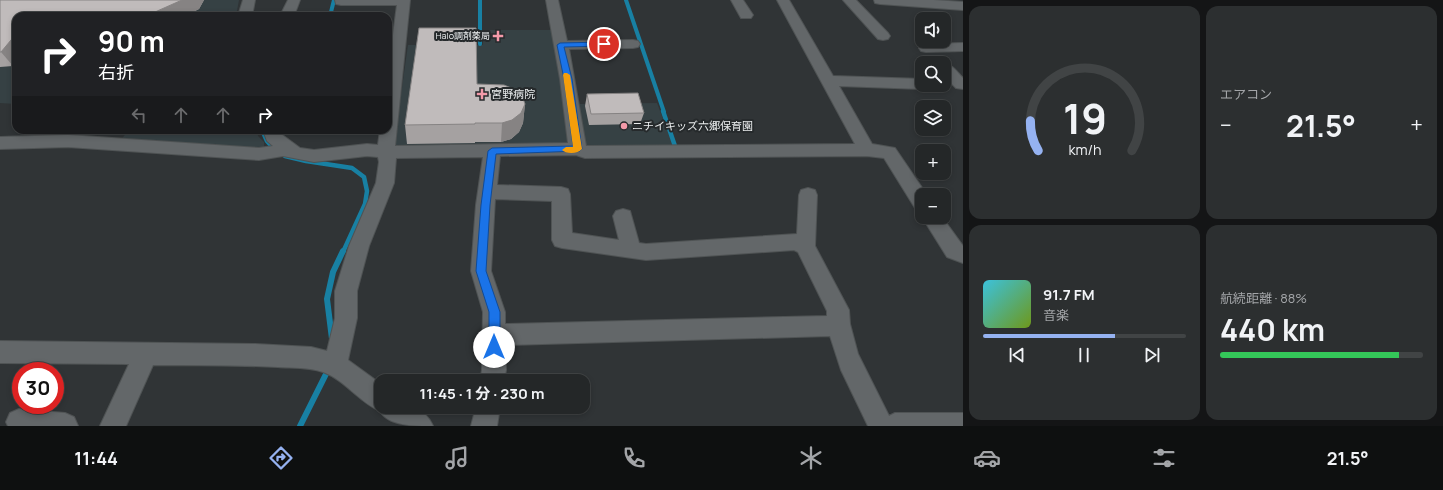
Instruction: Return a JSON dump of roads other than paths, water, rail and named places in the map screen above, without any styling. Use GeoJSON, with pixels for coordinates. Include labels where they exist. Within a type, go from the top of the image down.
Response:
{"type":"FeatureCollection","features":[{"type":"Feature","properties":{"kind":"street"},"geometry":{"type":"LineString","coordinates":[[246,12],[249,0]]}},
{"type":"Feature","properties":{"kind":"street"},"geometry":{"type":"LineString","coordinates":[[289,12],[294,0]]}},
{"type":"Feature","properties":{"kind":"street"},"geometry":{"type":"LineString","coordinates":[[341,1],[404,0],[393,43],[392,61]]}},
{"type":"Feature","properties":{"kind":"street"},"geometry":{"type":"LineString","coordinates":[[552,0],[568,79],[578,149]]}},
{"type":"Feature","properties":{"kind":"street"},"geometry":{"type":"LineString","coordinates":[[737,0],[746,15]]}},
{"type":"Feature","properties":{"kind":"street"},"geometry":{"type":"LineString","coordinates":[[783,0],[867,150]]}},
{"type":"Feature","properties":{"kind":"street"},"geometry":{"type":"LineString","coordinates":[[849,0],[883,36]]}},
{"type":"Feature","properties":{"kind":"street"},"geometry":{"type":"LineString","coordinates":[[880,0],[963,6]]}},
{"type":"Feature","properties":{"kind":"street"},"geometry":{"type":"LineString","coordinates":[[560,45],[633,44]]}},
{"type":"Feature","properties":{"kind":"street"},"geometry":{"type":"LineString","coordinates":[[933,56],[923,45],[963,47]]}},
{"type":"Feature","properties":{"kind":"street"},"geometry":{"type":"LineString","coordinates":[[951,74],[962,85]]}},
{"type":"Feature","properties":{"kind":"street"},"geometry":{"type":"LineString","coordinates":[[829,82],[915,84]]}},
{"type":"Feature","properties":{"kind":"street"},"geometry":{"type":"LineString","coordinates":[[951,84],[962,85]]}},
{"type":"Feature","properties":{"kind":"street"},"geometry":{"type":"LineString","coordinates":[[272,134],[273,137],[289,151]]}},
{"type":"Feature","properties":{"kind":"street"},"geometry":{"type":"LineString","coordinates":[[335,366],[346,318],[346,291],[359,246],[385,183],[388,162],[386,152],[387,134]]}},
{"type":"Feature","properties":{"kind":"street"},"geometry":{"type":"LineString","coordinates":[[0,143],[68,142],[259,154],[289,151],[314,156],[367,150],[386,152],[578,149],[585,152],[867,150],[889,152],[915,192]]}},
{"type":"Feature","properties":{"kind":"street"},"geometry":{"type":"LineString","coordinates":[[492,151],[487,192],[481,271],[494,312],[493,374]]}},
{"type":"Feature","properties":{"kind":"street"},"geometry":{"type":"LineString","coordinates":[[487,192],[561,194],[562,240],[646,252],[796,242],[805,246]]}},
{"type":"Feature","properties":{"kind":"street"},"geometry":{"type":"LineString","coordinates":[[808,195],[805,246],[838,310],[839,326],[857,379],[881,426]]}},
{"type":"Feature","properties":{"kind":"street"},"geometry":{"type":"LineString","coordinates":[[623,216],[631,250]]}},
{"type":"Feature","properties":{"kind":"street"},"geometry":{"type":"LineString","coordinates":[[937,224],[954,251],[963,255]]}},
{"type":"Feature","properties":{"kind":"street"},"geometry":{"type":"LineString","coordinates":[[494,335],[839,326]]}},
{"type":"Feature","properties":{"kind":"street"},"geometry":{"type":"LineString","coordinates":[[0,352],[255,355],[311,358],[328,362],[348,373],[374,393]]}},
{"type":"Feature","properties":{"kind":"street"},"geometry":{"type":"LineString","coordinates":[[113,426],[146,354]]}},
{"type":"Feature","properties":{"kind":"street"},"geometry":{"type":"LineString","coordinates":[[402,414],[420,426]]}},
{"type":"Feature","properties":{"kind":"street"},"geometry":{"type":"LineString","coordinates":[[484,426],[487,414]]}},
{"type":"Feature","properties":{"kind":"street"},"geometry":{"type":"LineString","coordinates":[[19,422],[65,426]]}},
{"type":"Feature","properties":{"kind":"street"},"geometry":{"type":"LineString","coordinates":[[895,426],[963,426]]}},
{"type":"Feature","properties":{"kind":"waterway"},"geometry":{"type":"LineString","coordinates":[[331,12],[334,0]]}},
{"type":"Feature","properties":{"kind":"waterway"},"geometry":{"type":"LineString","coordinates":[[480,0],[480,44]]}},
{"type":"Feature","properties":{"kind":"waterway"},"geometry":{"type":"LineString","coordinates":[[626,0],[664,112]]}},
{"type":"Feature","properties":{"kind":"waterway"},"geometry":{"type":"LineString","coordinates":[[663,111],[676,149]]}},
{"type":"Feature","properties":{"kind":"waterway"},"geometry":{"type":"LineString","coordinates":[[264,134],[267,141],[275,150]]}},
{"type":"Feature","properties":{"kind":"waterway"},"geometry":{"type":"LineString","coordinates":[[285,156],[306,161],[352,168],[364,177],[367,191],[365,204],[343,252]]}},
{"type":"Feature","properties":{"kind":"waterway"},"geometry":{"type":"LineString","coordinates":[[332,339],[327,299],[333,272],[343,251]]}},
{"type":"Feature","properties":{"kind":"waterway"},"geometry":{"type":"LineString","coordinates":[[300,426],[329,368]]}},
{"type":"Feature","properties":{"kind":"place","name":"Halo調剤薬局"},"geometry":{"type":"Point","coordinates":[498,36]}},
{"type":"Feature","properties":{"kind":"place","name":"宮野病院"},"geometry":{"type":"Point","coordinates":[482,94]}},
{"type":"Feature","properties":{"kind":"place","name":"ニチイキッズ六郷保育園"},"geometry":{"type":"Point","coordinates":[624,126]}}]}
